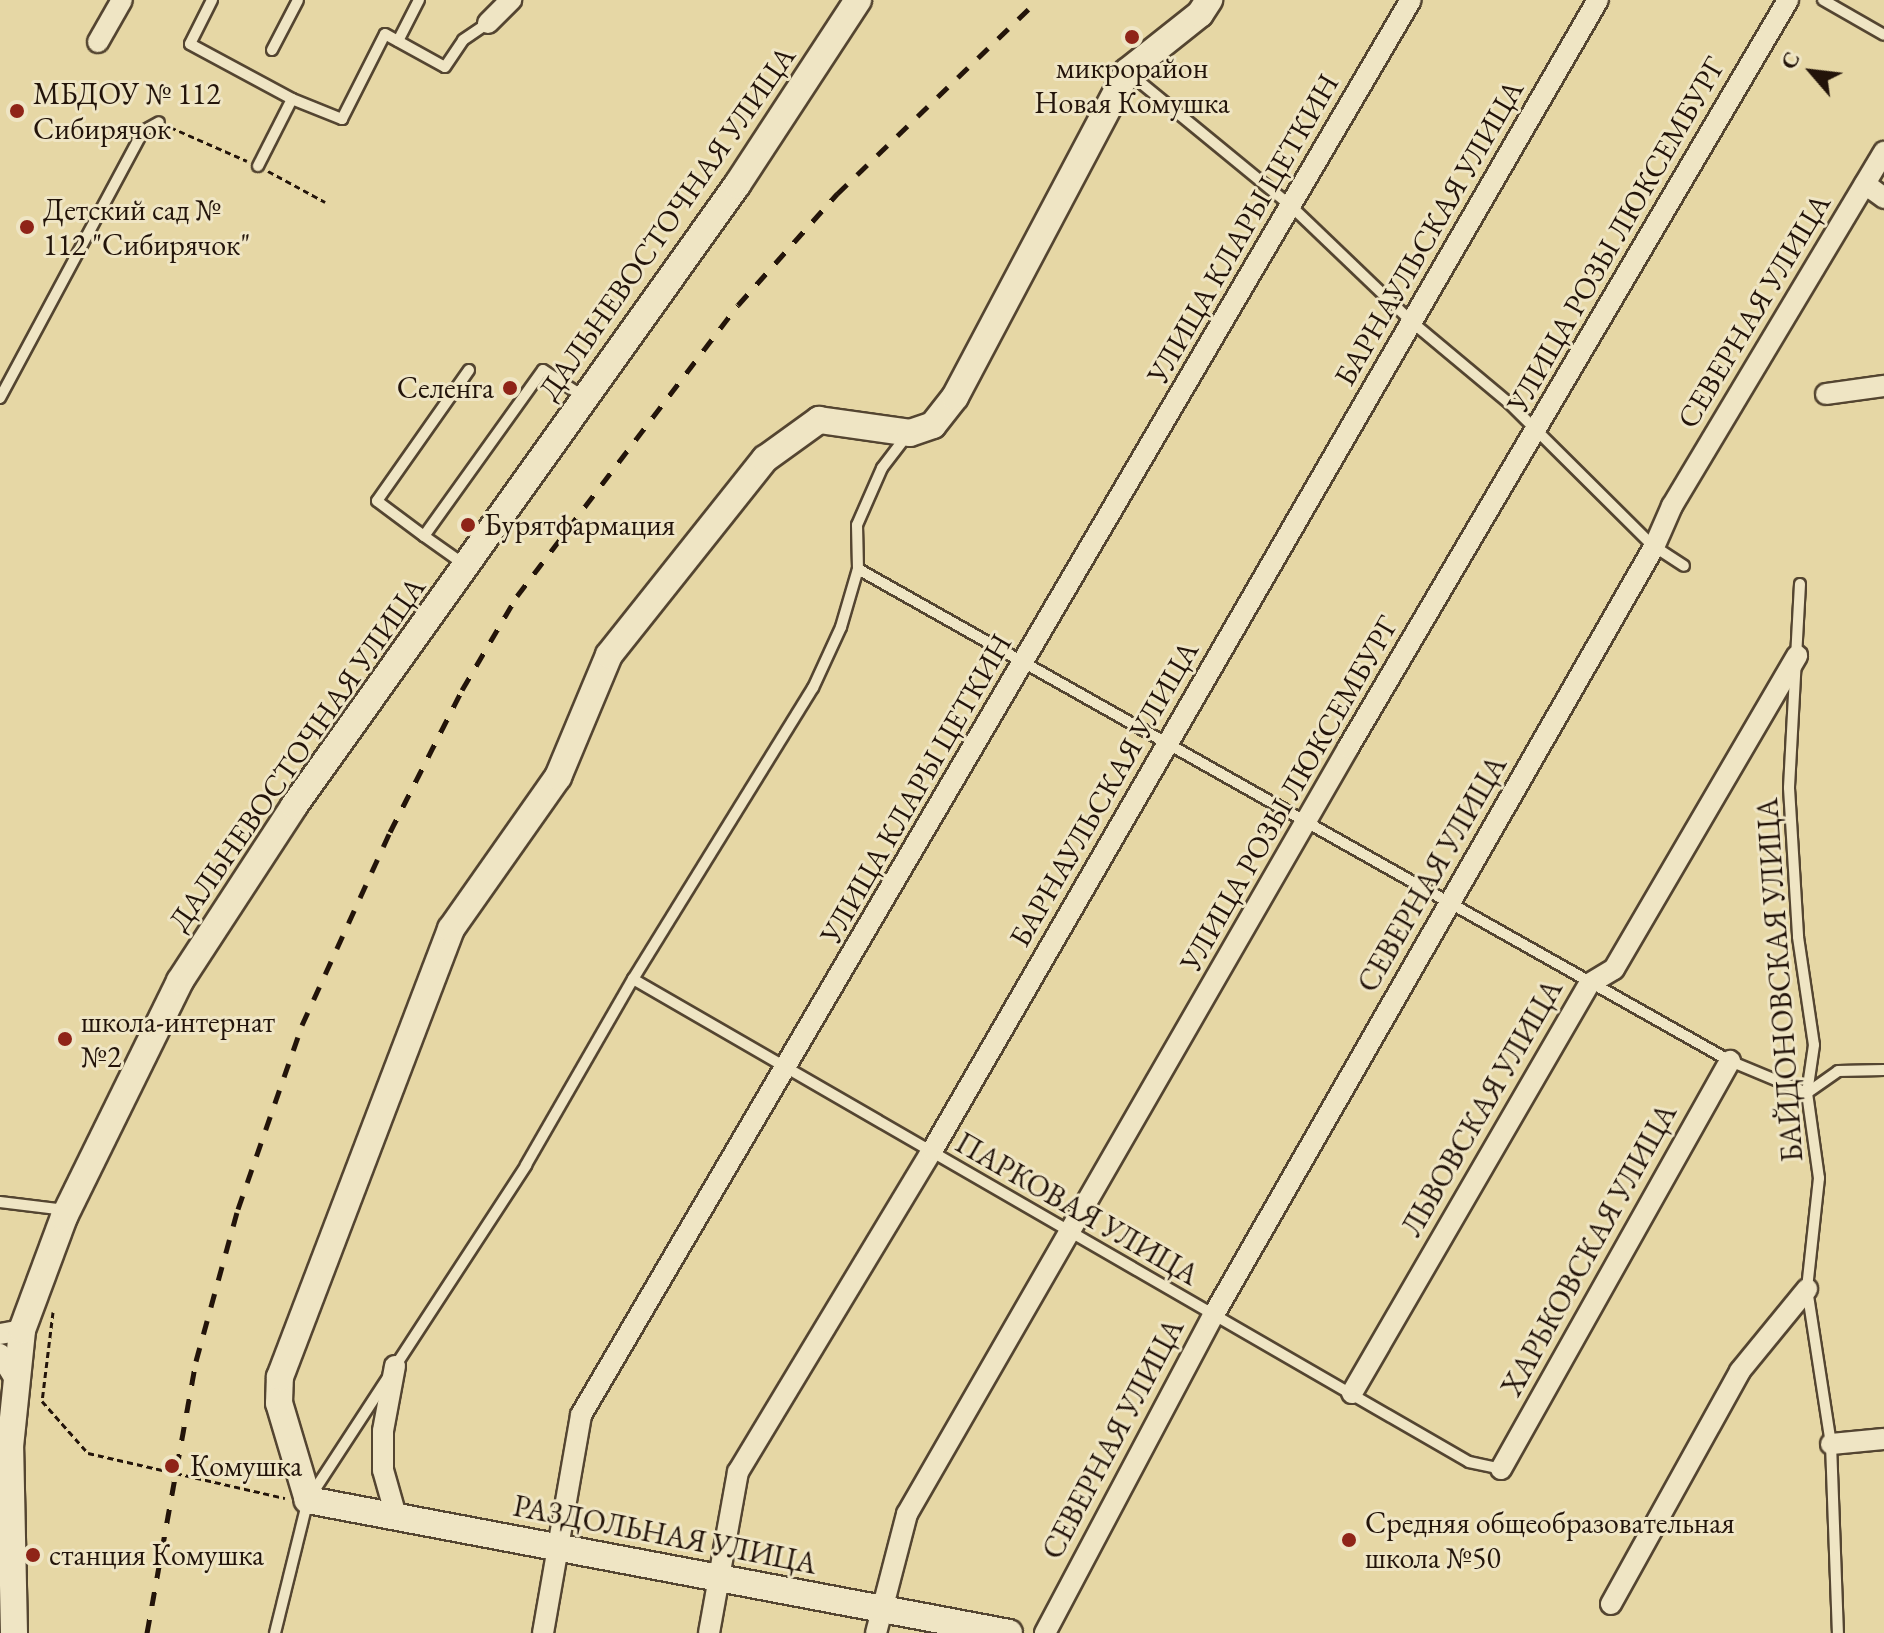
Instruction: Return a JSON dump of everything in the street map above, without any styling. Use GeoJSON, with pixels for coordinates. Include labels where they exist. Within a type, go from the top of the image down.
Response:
{"type":"FeatureCollection","features":[{"type":"Feature","properties":{"kind":"street"},"geometry":{"type":"LineString","coordinates":[[98,42],[122,0]]}},
{"type":"Feature","properties":{"kind":"street"},"geometry":{"type":"LineString","coordinates":[[488,23],[511,0]]}},
{"type":"Feature","properties":{"kind":"street","name":"ДАЛЬНЕВОСТОЧНАЯ УЛИЦА"},"geometry":{"type":"LineString","coordinates":[[14,1633],[10,1447],[16,1381],[11,1332],[67,1210],[180,981],[294,806],[737,185],[858,0]]}},
{"type":"Feature","properties":{"kind":"street","name":"УЛИЦА КЛАРЫ ЦЕТКИН"},"geometry":{"type":"LineString","coordinates":[[543,1633],[581,1415],[787,1071],[1411,0]]}},
{"type":"Feature","properties":{"kind":"street","name":"БАРНАУЛЬСКАЯ УЛИЦА"},"geometry":{"type":"LineString","coordinates":[[709,1633],[738,1472],[932,1151],[1598,0]]}},
{"type":"Feature","properties":{"kind":"street","name":"УЛИЦА РОЗЫ ЛЮКСЕМБУРГ"},"geometry":{"type":"LineString","coordinates":[[878,1620],[907,1514],[1788,0]]}},
{"type":"Feature","properties":{"kind":"street"},"geometry":{"type":"LineString","coordinates":[[308,1500],[279,1403],[280,1377],[451,929],[558,777],[609,655],[765,459],[819,420],[910,433],[933,425],[955,397],[1127,72],[1202,5]]}},
{"type":"Feature","properties":{"kind":"street","name":"СЕВЕРНАЯ УЛИЦА"},"geometry":{"type":"LineString","coordinates":[[1045,1633],[1213,1316],[1653,546],[1672,506],[1884,152]]}},
{"type":"Feature","properties":{"kind":"street"},"geometry":{"type":"LineString","coordinates":[[1865,184],[1884,198]]}},
{"type":"Feature","properties":{"kind":"street"},"geometry":{"type":"LineString","coordinates":[[1826,394],[1884,386]]}},
{"type":"Feature","properties":{"kind":"street","name":"ЛЬВОВСКАЯ УЛИЦА"},"geometry":{"type":"LineString","coordinates":[[1352,1393],[1589,984],[1614,969],[1797,656]]}},
{"type":"Feature","properties":{"kind":"street","name":"ХАРЬКОВСКАЯ УЛИЦА"},"geometry":{"type":"LineString","coordinates":[[1501,1469],[1730,1061]]}},
{"type":"Feature","properties":{"kind":"street"},"geometry":{"type":"LineString","coordinates":[[1611,1604],[1740,1371],[1807,1289]]}},
{"type":"Feature","properties":{"kind":"street"},"geometry":{"type":"LineString","coordinates":[[0,1354],[16,1381]]}},
{"type":"Feature","properties":{"kind":"street"},"geometry":{"type":"LineString","coordinates":[[395,1366],[383,1431],[383,1470],[396,1516]]}},
{"type":"Feature","properties":{"kind":"street"},"geometry":{"type":"LineString","coordinates":[[1831,1444],[1884,1439]]}},
{"type":"Feature","properties":{"kind":"street","name":"РАЗДОЛЬНАЯ УЛИЦА"},"geometry":{"type":"LineString","coordinates":[[308,1500],[720,1577],[878,1620],[1009,1633]]}},
{"type":"Feature","properties":{"kind":"lane"},"geometry":{"type":"LineString","coordinates":[[212,0],[190,44],[292,99],[342,119],[385,34],[445,67],[463,40],[488,23]]}},
{"type":"Feature","properties":{"kind":"lane"},"geometry":{"type":"LineString","coordinates":[[272,50],[298,0]]}},
{"type":"Feature","properties":{"kind":"lane"},"geometry":{"type":"LineString","coordinates":[[398,41],[419,0]]}},
{"type":"Feature","properties":{"kind":"lane"},"geometry":{"type":"LineString","coordinates":[[1823,0],[1884,35]]}},
{"type":"Feature","properties":{"kind":"lane"},"geometry":{"type":"LineString","coordinates":[[1127,72],[1291,206],[1412,322],[1509,403],[1535,434],[1653,546],[1684,566]]}},
{"type":"Feature","properties":{"kind":"lane"},"geometry":{"type":"LineString","coordinates":[[258,166],[292,99]]}},
{"type":"Feature","properties":{"kind":"lane"},"geometry":{"type":"LineString","coordinates":[[0,398],[143,131],[159,122]]}},
{"type":"Feature","properties":{"kind":"lane"},"geometry":{"type":"LineString","coordinates":[[466,565],[377,501],[469,370]]}},
{"type":"Feature","properties":{"kind":"lane"},"geometry":{"type":"LineString","coordinates":[[424,536],[543,370],[586,398]]}},
{"type":"Feature","properties":{"kind":"lane"},"geometry":{"type":"LineString","coordinates":[[275,1633],[308,1500],[526,1165],[633,979],[813,688],[841,627],[858,569],[857,525],[882,468],[910,433]]}},
{"type":"Feature","properties":{"kind":"lane"},"geometry":{"type":"LineString","coordinates":[[858,569],[1024,664],[1170,740],[1307,824],[1730,1061],[1807,1093],[1838,1071],[1884,1070]]}},
{"type":"Feature","properties":{"kind":"lane","name":"БАЙДОНОВСКАЯ УЛИЦА"},"geometry":{"type":"LineString","coordinates":[[1800,584],[1789,788],[1798,937],[1814,1045],[1807,1093],[1819,1178],[1807,1289],[1831,1444],[1838,1633]]}},
{"type":"Feature","properties":{"kind":"lane","name":"ПАРКОВАЯ УЛИЦА"},"geometry":{"type":"LineString","coordinates":[[633,979],[787,1071],[932,1151],[1469,1462],[1501,1469]]}},
{"type":"Feature","properties":{"kind":"lane"},"geometry":{"type":"LineString","coordinates":[[0,1202],[67,1210]]}},
{"type":"Feature","properties":{"kind":"path"},"geometry":{"type":"LineString","coordinates":[[159,122],[258,166],[325,202]]}},
{"type":"Feature","properties":{"kind":"path"},"geometry":{"type":"LineString","coordinates":[[54,1303],[42,1401],[88,1453],[308,1500]]}},
{"type":"Feature","properties":{"kind":"railway"},"geometry":{"type":"LineString","coordinates":[[147,1633],[196,1361],[238,1209],[302,1025],[390,832],[462,690],[517,596],[738,305],[837,194],[1038,0]]}},
{"type":"Feature","properties":{"kind":"place","name":"микрорайон Новая Комушка"},"geometry":{"type":"Point","coordinates":[1132,37]}},
{"type":"Feature","properties":{"kind":"place","name":"МБДОУ № 112 Сибирячок"},"geometry":{"type":"Point","coordinates":[17,111]}},
{"type":"Feature","properties":{"kind":"place","name":"Детский сад № 112 \"Сибирячок\""},"geometry":{"type":"Point","coordinates":[27,227]}},
{"type":"Feature","properties":{"kind":"place","name":"Селенга"},"geometry":{"type":"Point","coordinates":[510,388]}},
{"type":"Feature","properties":{"kind":"place","name":"Бурятфармация"},"geometry":{"type":"Point","coordinates":[468,525]}},
{"type":"Feature","properties":{"kind":"place","name":"школа-интернат №2"},"geometry":{"type":"Point","coordinates":[65,1039]}},
{"type":"Feature","properties":{"kind":"place","name":"Комушка"},"geometry":{"type":"Point","coordinates":[172,1466]}},
{"type":"Feature","properties":{"kind":"place","name":"Средняя общеобразовательная школа №50"},"geometry":{"type":"Point","coordinates":[1349,1540]}},
{"type":"Feature","properties":{"kind":"place","name":"станция Комушка"},"geometry":{"type":"Point","coordinates":[33,1555]}}]}
